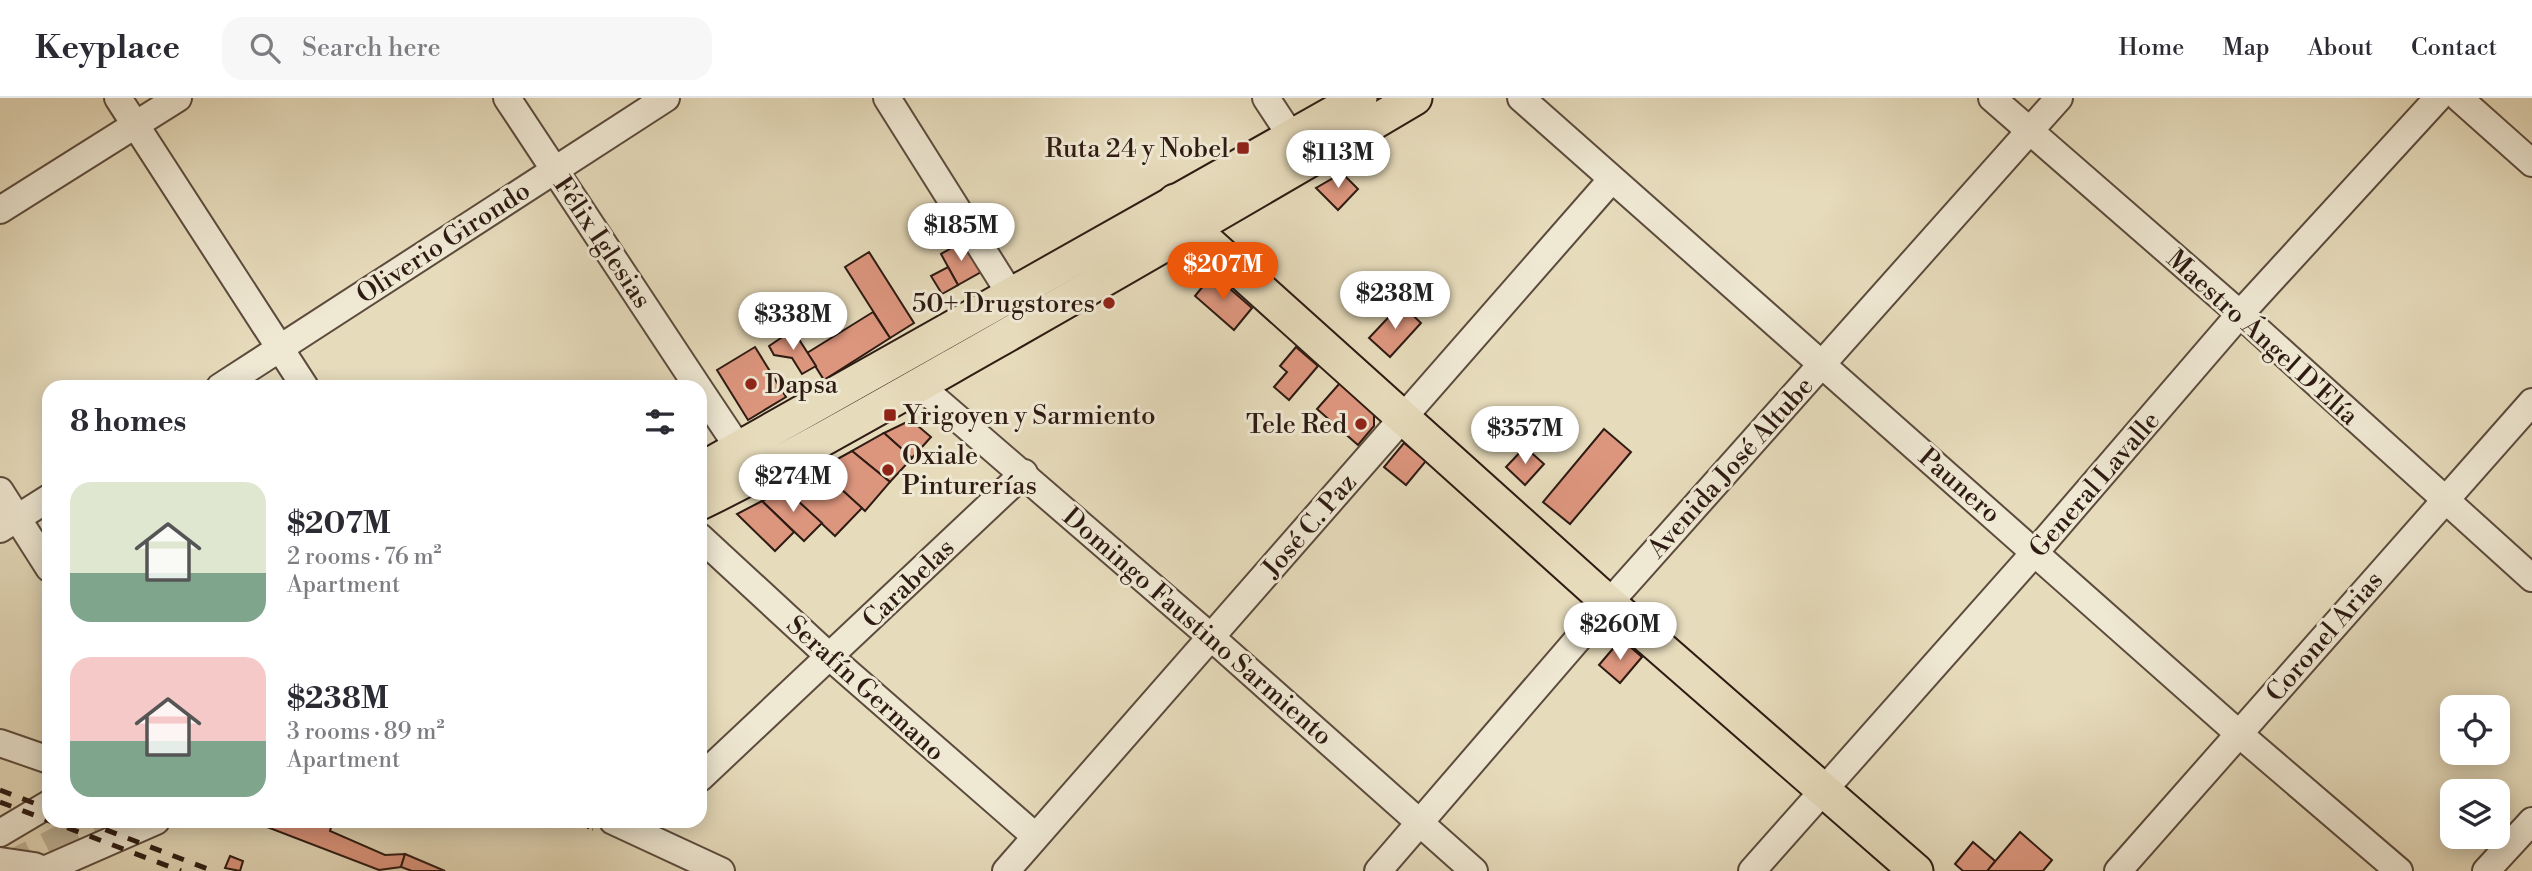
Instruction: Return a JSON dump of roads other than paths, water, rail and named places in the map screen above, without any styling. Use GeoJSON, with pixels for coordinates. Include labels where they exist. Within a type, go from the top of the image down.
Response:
{"type":"FeatureCollection","features":[{"type":"Feature","properties":{"kind":"main road"},"geometry":{"type":"LineString","coordinates":[[707,466],[1360,98]]}},
{"type":"Feature","properties":{"kind":"main road"},"geometry":{"type":"LineString","coordinates":[[707,500],[919,385],[1193,229],[1415,98]]}},
{"type":"Feature","properties":{"kind":"main road"},"geometry":{"type":"LineString","coordinates":[[1175,201],[1193,229],[1609,603],[1916,871]]}},
{"type":"Feature","properties":{"kind":"street"},"geometry":{"type":"LineString","coordinates":[[118,98],[301,380]]}},
{"type":"Feature","properties":{"kind":"street"},"geometry":{"type":"LineString","coordinates":[[0,210],[177,98]]}},
{"type":"Feature","properties":{"kind":"street","name":"Félix Iglesias"},"geometry":{"type":"LineString","coordinates":[[507,98],[694,380]]}},
{"type":"Feature","properties":{"kind":"street","name":"Oliverio Girondo"},"geometry":{"type":"LineString","coordinates":[[231,380],[666,98]]}},
{"type":"Feature","properties":{"kind":"street"},"geometry":{"type":"LineString","coordinates":[[887,98],[1011,295]]}},
{"type":"Feature","properties":{"kind":"street"},"geometry":{"type":"LineString","coordinates":[[1266,98],[1291,136]]}},
{"type":"Feature","properties":{"kind":"street","name":"Paunero"},"geometry":{"type":"LineString","coordinates":[[1521,98],[2238,733],[2399,871]]}},
{"type":"Feature","properties":{"kind":"street","name":"Maestro Ángel D'Elía"},"geometry":{"type":"LineString","coordinates":[[1992,98],[2240,314],[2532,578]]}},
{"type":"Feature","properties":{"kind":"street","name":"Avenida José Altube"},"geometry":{"type":"LineString","coordinates":[[1378,871],[1609,603],[2059,98]]}},
{"type":"Feature","properties":{"kind":"street","name":"General Lavalle"},"geometry":{"type":"LineString","coordinates":[[1752,871],[2240,314],[2438,98]]}},
{"type":"Feature","properties":{"kind":"street"},"geometry":{"type":"LineString","coordinates":[[2459,98],[2532,163]]}},
{"type":"Feature","properties":{"kind":"street","name":"José C. Paz"},"geometry":{"type":"LineString","coordinates":[[1006,871],[1612,179]]}},
{"type":"Feature","properties":{"kind":"street","name":"Domingo Faustino Sarmiento"},"geometry":{"type":"LineString","coordinates":[[919,385],[1024,473],[1474,871]]}},
{"type":"Feature","properties":{"kind":"street","name":"Félix Iglesias"},"geometry":{"type":"LineString","coordinates":[[707,400],[738,447]]}},
{"type":"Feature","properties":{"kind":"street","name":"Coronel Arias"},"geometry":{"type":"LineString","coordinates":[[2119,871],[2532,402]]}},
{"type":"Feature","properties":{"kind":"street","name":"Carabelas"},"geometry":{"type":"LineString","coordinates":[[707,771],[1024,473]]}},
{"type":"Feature","properties":{"kind":"street"},"geometry":{"type":"LineString","coordinates":[[0,491],[9,524],[42,560]]}},
{"type":"Feature","properties":{"kind":"street"},"geometry":{"type":"LineString","coordinates":[[9,524],[42,503]]}},
{"type":"Feature","properties":{"kind":"street","name":"Serafín Germano"},"geometry":{"type":"LineString","coordinates":[[707,543],[830,657],[1035,836]]}},
{"type":"Feature","properties":{"kind":"street"},"geometry":{"type":"LineString","coordinates":[[0,743],[42,758]]}},
{"type":"Feature","properties":{"kind":"street"},"geometry":{"type":"LineString","coordinates":[[0,833],[42,808]]}},
{"type":"Feature","properties":{"kind":"street"},"geometry":{"type":"LineString","coordinates":[[2486,871],[2532,821]]}},
{"type":"Feature","properties":{"kind":"street"},"geometry":{"type":"LineString","coordinates":[[0,861],[43,870],[154,828]]}},
{"type":"Feature","properties":{"kind":"street"},"geometry":{"type":"LineString","coordinates":[[649,828],[721,871]]}},
{"type":"Feature","properties":{"kind":"tunnel"},"geometry":{"type":"LineString","coordinates":[[3,871],[89,828]]}},
{"type":"Feature","properties":{"kind":"railway"},"geometry":{"type":"LineString","coordinates":[[0,790],[42,806]]}},
{"type":"Feature","properties":{"kind":"railway"},"geometry":{"type":"LineString","coordinates":[[0,802],[42,818]]}},
{"type":"Feature","properties":{"kind":"railway"},"geometry":{"type":"LineString","coordinates":[[68,828],[181,871]]}},
{"type":"Feature","properties":{"kind":"railway"},"geometry":{"type":"LineString","coordinates":[[101,828],[213,871]]}},
{"type":"Feature","properties":{"kind":"place","name":"Ruta 24 y Nobel"},"geometry":{"type":"Point","coordinates":[1243,148]}},
{"type":"Feature","properties":{"kind":"place","name":"50+ Drugstores"},"geometry":{"type":"Point","coordinates":[1109,303]}},
{"type":"Feature","properties":{"kind":"place","name":"Dapsa"},"geometry":{"type":"Point","coordinates":[751,384]}},
{"type":"Feature","properties":{"kind":"place","name":"Yrigoyen y Sarmiento"},"geometry":{"type":"Point","coordinates":[890,415]}},
{"type":"Feature","properties":{"kind":"place","name":"Tele Red"},"geometry":{"type":"Point","coordinates":[1361,424]}},
{"type":"Feature","properties":{"kind":"place","name":"Oxiale Pinturerías"},"geometry":{"type":"Point","coordinates":[888,470]}}]}
